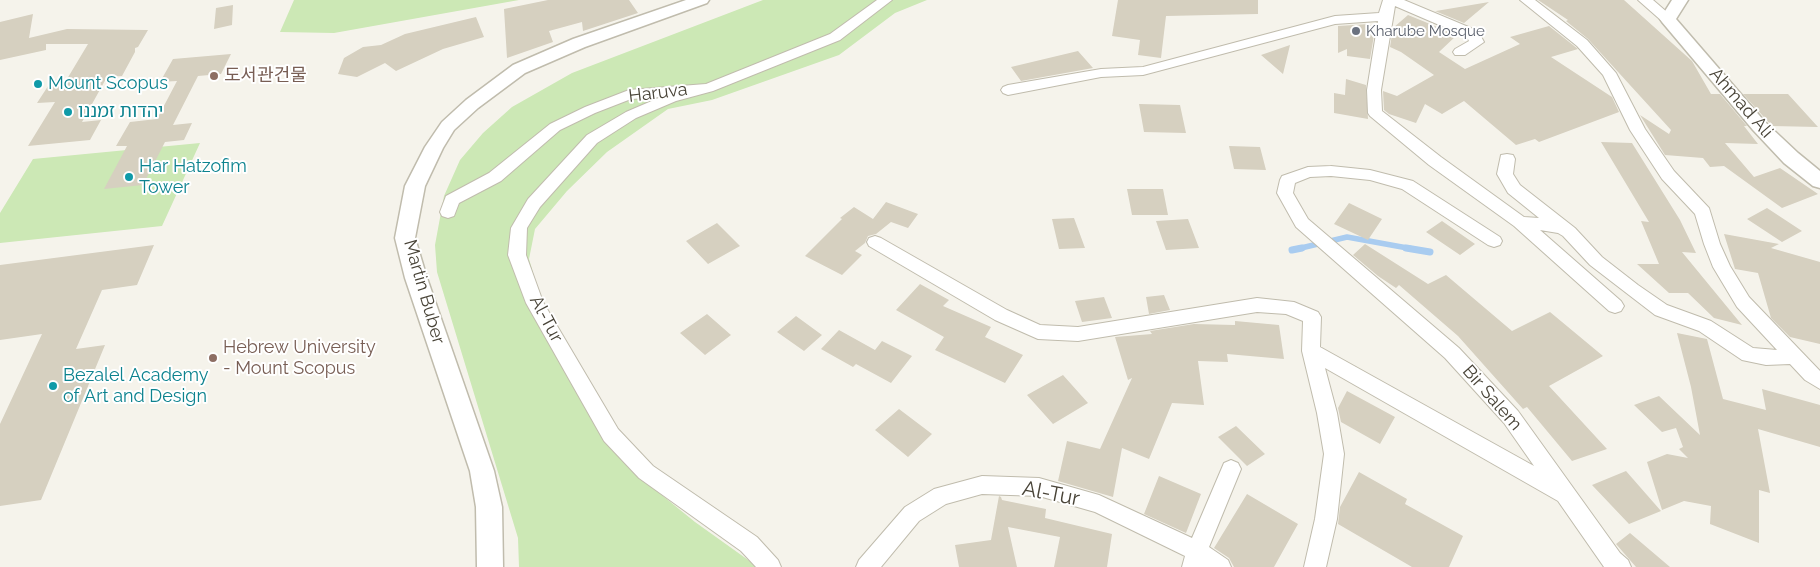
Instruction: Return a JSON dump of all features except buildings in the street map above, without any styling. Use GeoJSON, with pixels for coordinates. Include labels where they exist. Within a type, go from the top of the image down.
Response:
{"type":"FeatureCollection","features":[{"type":"Feature","properties":{"kind":"street","name":"Martin Buber"},"geometry":{"type":"LineString","coordinates":[[490,567],[489,507],[482,471],[416,278],[405,238],[415,186],[434,147],[448,126],[472,104],[519,69],[579,43],[701,0]]}},
{"type":"Feature","properties":{"kind":"street","name":"Haruva"},"geometry":{"type":"LineString","coordinates":[[448,212],[452,200],[495,177],[556,127],[590,110],[629,95],[708,88],[835,37],[885,0]]}},
{"type":"Feature","properties":{"kind":"street"},"geometry":{"type":"LineString","coordinates":[[1460,52],[1477,42],[1473,34],[1391,0],[1385,17],[1374,90],[1375,113],[1435,161],[1520,222],[1615,306]]}},
{"type":"Feature","properties":{"kind":"street"},"geometry":{"type":"LineString","coordinates":[[1526,0],[1582,42],[1608,73],[1638,130],[1668,175],[1703,212],[1712,244],[1722,268],[1743,302],[1820,381]]}},
{"type":"Feature","properties":{"kind":"street"},"geometry":{"type":"LineString","coordinates":[[1645,0],[1668,18],[1680,0]]}},
{"type":"Feature","properties":{"kind":"street"},"geometry":{"type":"LineString","coordinates":[[1008,90],[1101,73],[1143,71],[1335,20],[1385,17]]}},
{"type":"Feature","properties":{"kind":"street","name":"Ahmad Ali"},"geometry":{"type":"LineString","coordinates":[[1668,18],[1759,126],[1790,158],[1820,181]]}},
{"type":"Feature","properties":{"kind":"street","name":"Al-Tur"},"geometry":{"type":"LineString","coordinates":[[708,88],[671,98],[631,115],[592,139],[534,203],[519,228],[517,256],[535,303],[610,435],[646,472],[749,544],[770,567]]}},
{"type":"Feature","properties":{"kind":"street"},"geometry":{"type":"LineString","coordinates":[[1507,159],[1505,174],[1514,189],[1561,227],[1596,261],[1661,310],[1705,326],[1749,354],[1766,358],[1794,356]]}},
{"type":"Feature","properties":{"kind":"street","name":"Bir Salem"},"geometry":{"type":"LineString","coordinates":[[1494,241],[1407,185],[1370,175],[1332,171],[1308,172],[1288,180],[1285,192],[1302,223],[1452,353],[1511,417],[1612,560],[1620,567]]}},
{"type":"Feature","properties":{"kind":"street"},"geometry":{"type":"LineString","coordinates":[[1520,222],[1561,227]]}},
{"type":"Feature","properties":{"kind":"street"},"geometry":{"type":"LineString","coordinates":[[875,242],[1001,315],[1038,332],[1078,334],[1257,305],[1288,307],[1312,317],[1311,350],[1327,413],[1334,454],[1326,519],[1315,567]]}},
{"type":"Feature","properties":{"kind":"street"},"geometry":{"type":"LineString","coordinates":[[1311,350],[1566,495]]}},
{"type":"Feature","properties":{"kind":"street"},"geometry":{"type":"LineString","coordinates":[[1195,559],[1231,469]]}},
{"type":"Feature","properties":{"kind":"street","name":"Al-Tur"},"geometry":{"type":"LineString","coordinates":[[867,567],[912,514],[941,496],[982,485],[1039,487],[1099,504],[1195,559],[1220,567]]}},
{"type":"Feature","properties":{"kind":"green space"},"geometry":{"type":"Polygon","coordinates":[[[294,0],[519,0],[334,33],[280,32],[294,0]]]}},
{"type":"Feature","properties":{"kind":"green space"},"geometry":{"type":"Polygon","coordinates":[[[763,0],[927,0],[895,13],[839,55],[712,100],[668,109],[607,152],[567,191],[535,229],[529,259],[544,310],[642,479],[695,522],[758,567],[519,567],[518,538],[437,272],[435,245],[444,196],[460,160],[483,133],[512,107],[572,73],[763,0]]]}},
{"type":"Feature","properties":{"kind":"green space"},"geometry":{"type":"Polygon","coordinates":[[[200,143],[162,226],[0,243],[0,213],[33,159],[200,143]]]}},
{"type":"Feature","properties":{"kind":"waterway"},"geometry":{"type":"LineString","coordinates":[[1297,249],[1347,237],[1413,249]]}},
{"type":"Feature","properties":{"kind":"waterway"},"geometry":{"type":"LineString","coordinates":[[1297,249],[1302,248]]}},
{"type":"Feature","properties":{"kind":"waterway"},"geometry":{"type":"LineString","coordinates":[[1406,248],[1430,252]]}},
{"type":"Feature","properties":{"kind":"waterway"},"geometry":{"type":"LineString","coordinates":[[1292,250],[1297,249]]}},
{"type":"Feature","properties":{"kind":"place","name":"Kharube Mosque"},"geometry":{"type":"Point","coordinates":[1356,31]}},
{"type":"Feature","properties":{"kind":"place","name":"도서관건물"},"geometry":{"type":"Point","coordinates":[214,76]}},
{"type":"Feature","properties":{"kind":"place","name":"Mount Scopus"},"geometry":{"type":"Point","coordinates":[38,84]}},
{"type":"Feature","properties":{"kind":"place","name":"יהדות זמננו"},"geometry":{"type":"Point","coordinates":[68,112]}},
{"type":"Feature","properties":{"kind":"place","name":"Har Hatzofim Tower"},"geometry":{"type":"Point","coordinates":[129,177]}},
{"type":"Feature","properties":{"kind":"place","name":"Hebrew University - Mount Scopus"},"geometry":{"type":"Point","coordinates":[213,358]}},
{"type":"Feature","properties":{"kind":"place","name":"Bezalel Academy of Art and Design"},"geometry":{"type":"Point","coordinates":[53,386]}}]}
